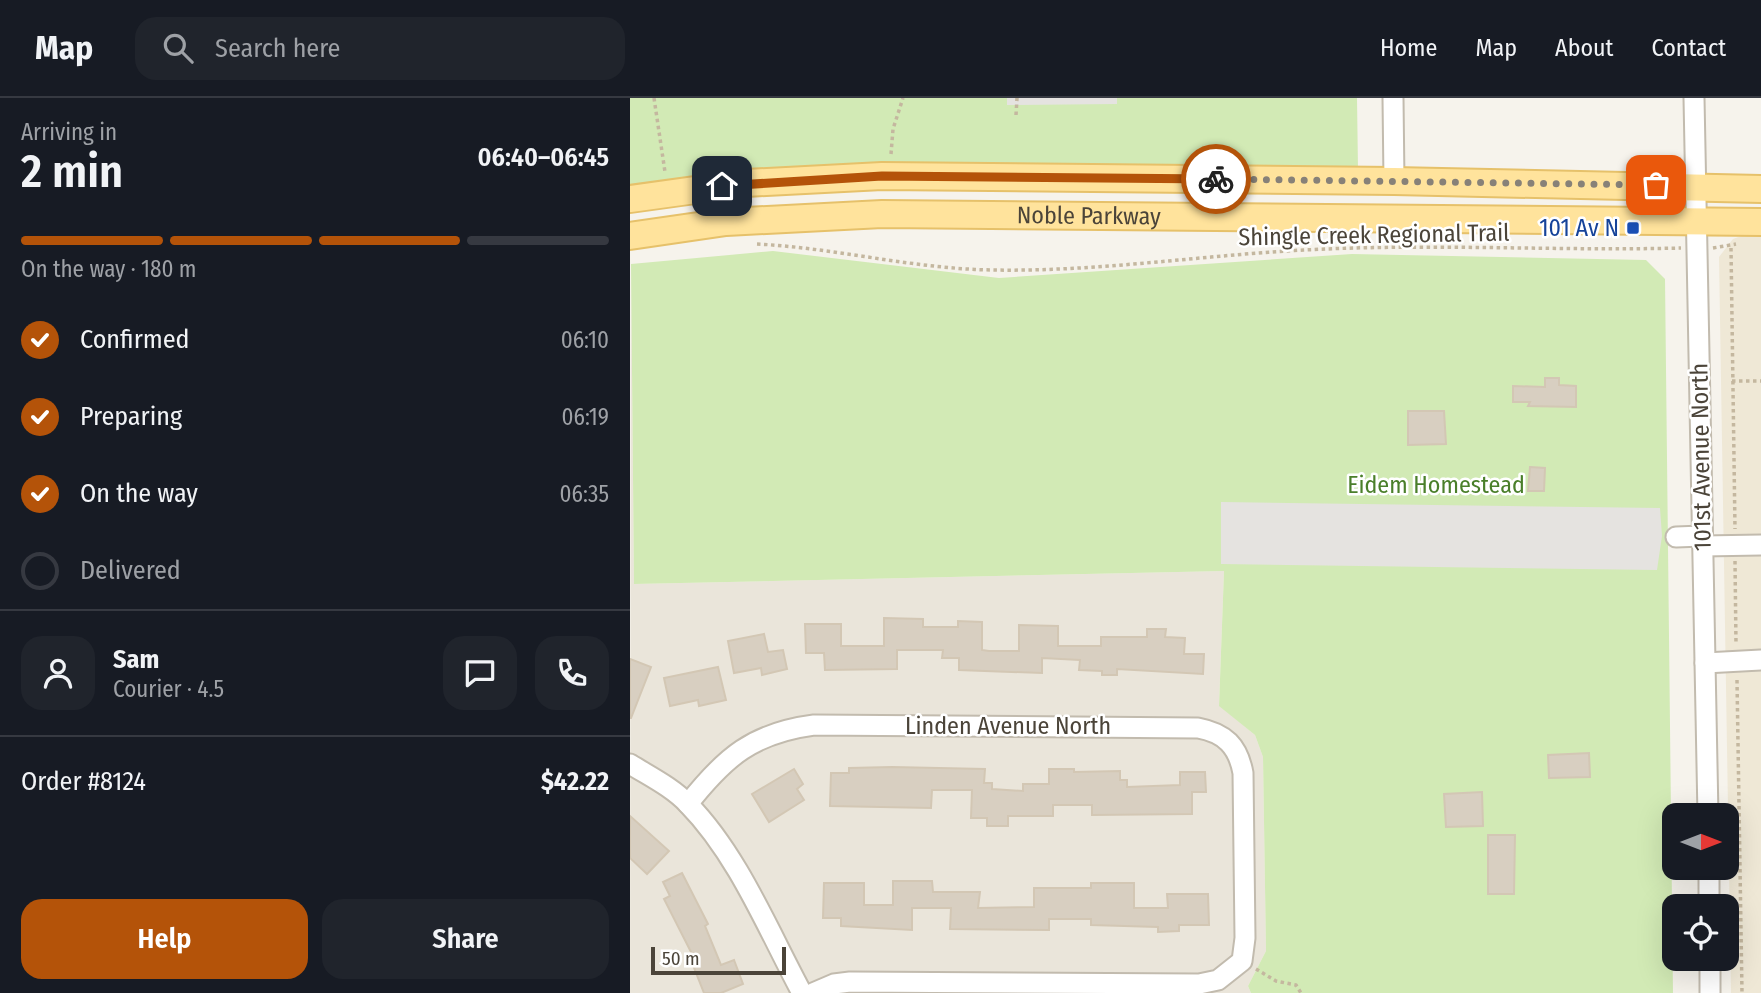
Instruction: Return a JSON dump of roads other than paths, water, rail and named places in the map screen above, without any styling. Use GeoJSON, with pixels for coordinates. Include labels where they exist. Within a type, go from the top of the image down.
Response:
{"type":"FeatureCollection","features":[{"type":"Feature","properties":{"kind":"main road","name":"Noble Parkway"},"geometry":{"type":"LineString","coordinates":[[630,198],[746,183],[882,176],[1394,181],[1761,190]]}},
{"type":"Feature","properties":{"kind":"main road","name":"Noble Parkway"},"geometry":{"type":"LineString","coordinates":[[630,236],[726,222],[882,214],[1761,222]]}},
{"type":"Feature","properties":{"kind":"street"},"geometry":{"type":"LineString","coordinates":[[1393,98],[1394,181]]}},
{"type":"Feature","properties":{"kind":"street","name":"101st Avenue North"},"geometry":{"type":"LineString","coordinates":[[1694,98],[1708,803]]}},
{"type":"Feature","properties":{"kind":"street"},"geometry":{"type":"LineString","coordinates":[[1676,537],[1735,545],[1761,545]]}},
{"type":"Feature","properties":{"kind":"street"},"geometry":{"type":"LineString","coordinates":[[1705,663],[1761,660]]}},
{"type":"Feature","properties":{"kind":"street","name":"Linden Avenue North"},"geometry":{"type":"LineString","coordinates":[[688,804],[725,762],[744,746],[766,734],[814,725],[1198,728],[1216,731],[1229,741],[1240,755],[1244,862],[1242,961],[1218,981],[1199,984],[850,982],[834,984],[813,993]]}},
{"type":"Feature","properties":{"kind":"street"},"geometry":{"type":"LineString","coordinates":[[630,764],[688,804],[733,865],[802,993]]}},
{"type":"Feature","properties":{"kind":"street"},"geometry":{"type":"LineString","coordinates":[[1710,971],[1710,993]]}},
{"type":"Feature","properties":{"kind":"place","name":"101 Av N"},"geometry":{"type":"Point","coordinates":[1633,228]}},
{"type":"Feature","properties":{"kind":"park label","name":"Eidem Homestead"},"geometry":{"type":"Point","coordinates":[1436,485]}}]}
